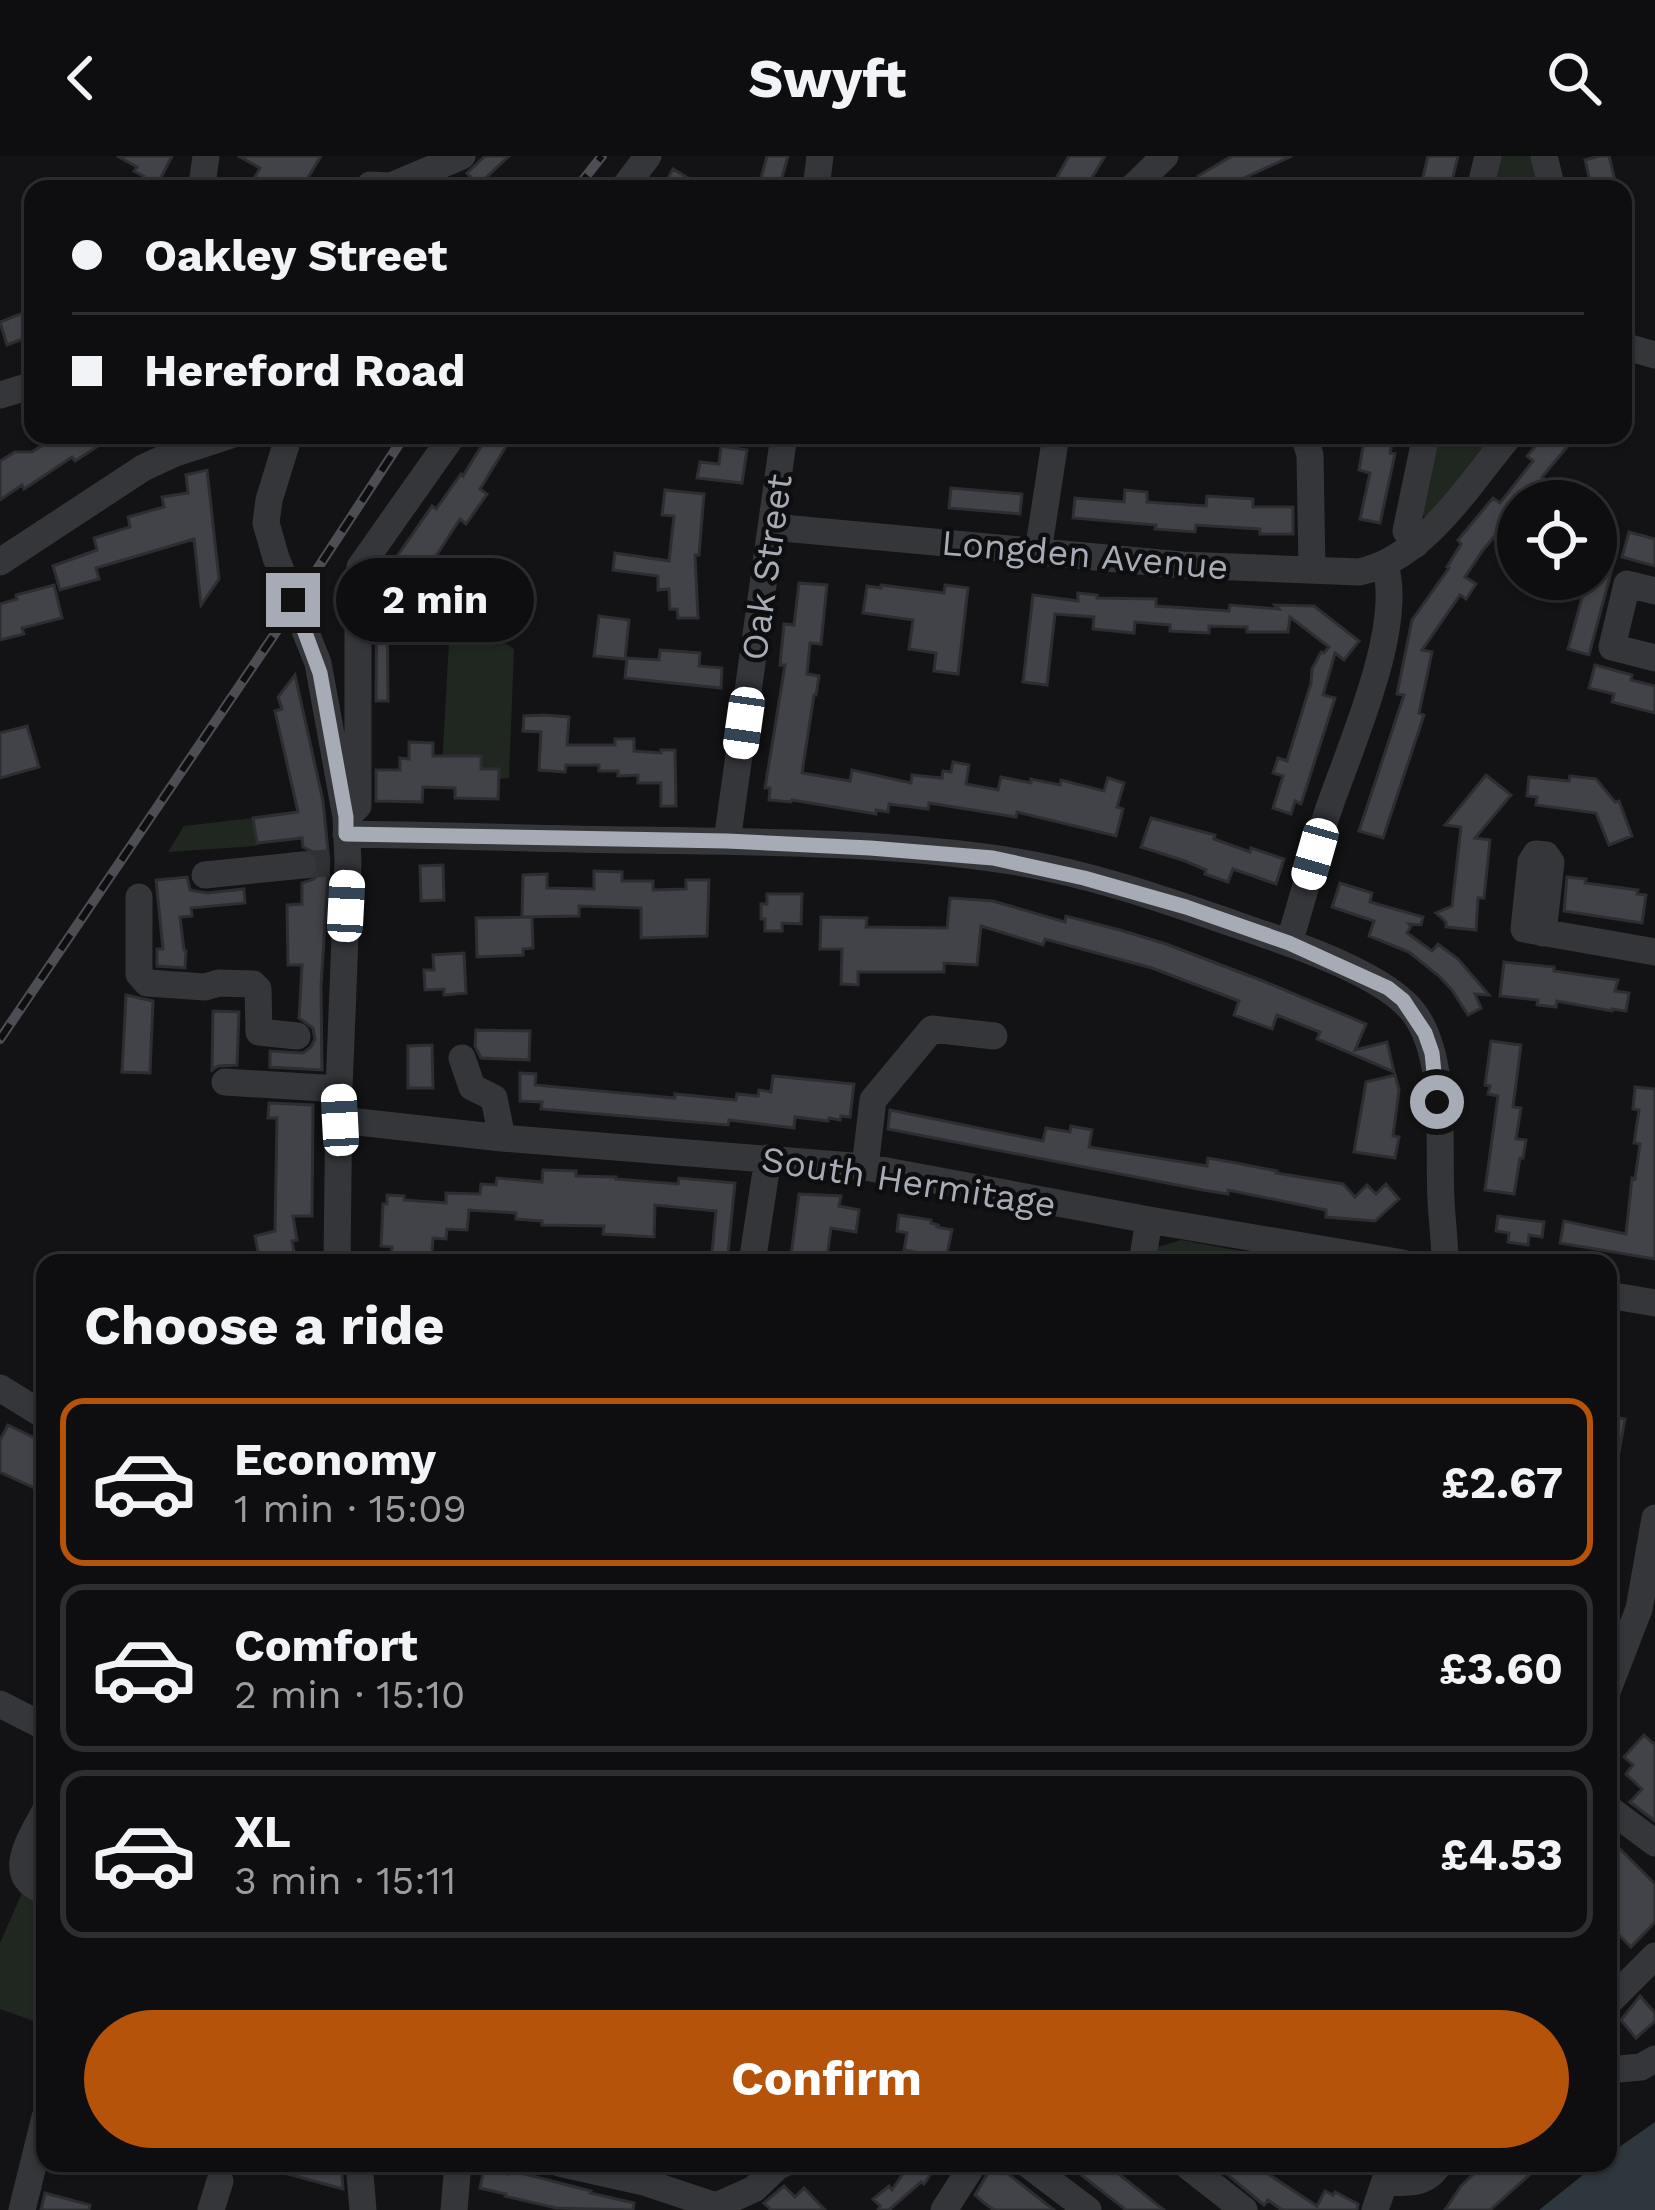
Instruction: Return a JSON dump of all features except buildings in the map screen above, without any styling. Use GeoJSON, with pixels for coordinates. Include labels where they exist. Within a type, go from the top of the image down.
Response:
{"type":"FeatureCollection","features":[{"type":"Feature","properties":{"kind":"street"},"geometry":{"type":"LineString","coordinates":[[405,180],[462,156]]}},
{"type":"Feature","properties":{"kind":"street"},"geometry":{"type":"LineString","coordinates":[[630,180],[648,156]]}},
{"type":"Feature","properties":{"kind":"street"},"geometry":{"type":"LineString","coordinates":[[1141,180],[1165,156]]}},
{"type":"Feature","properties":{"kind":"street"},"geometry":{"type":"LineString","coordinates":[[0,562],[143,467],[165,444]]}},
{"type":"Feature","properties":{"kind":"street"},"geometry":{"type":"LineString","coordinates":[[287,444],[268,500],[266,523],[320,673],[334,848],[319,1037],[339,1089],[337,1254]]}},
{"type":"Feature","properties":{"kind":"street"},"geometry":{"type":"LineString","coordinates":[[334,848],[358,806],[360,567],[447,444]]}},
{"type":"Feature","properties":{"kind":"street","name":"Oak Street"},"geometry":{"type":"LineString","coordinates":[[727,841],[783,444]]}},
{"type":"Feature","properties":{"kind":"street"},"geometry":{"type":"LineString","coordinates":[[1038,551],[1055,444]]}},
{"type":"Feature","properties":{"kind":"street"},"geometry":{"type":"LineString","coordinates":[[1307,444],[1312,570]]}},
{"type":"Feature","properties":{"kind":"street"},"geometry":{"type":"LineString","coordinates":[[1289,943],[1374,682],[1424,444]]}},
{"type":"Feature","properties":{"kind":"street"},"geometry":{"type":"LineString","coordinates":[[1399,556],[1502,444]]}},
{"type":"Feature","properties":{"kind":"street","name":"Longden Avenue"},"geometry":{"type":"LineString","coordinates":[[772,527],[1182,565],[1359,572],[1399,556]]}},
{"type":"Feature","properties":{"kind":"street"},"geometry":{"type":"LineString","coordinates":[[1655,591],[1627,584],[1612,646],[1655,658]]}},
{"type":"Feature","properties":{"kind":"street"},"geometry":{"type":"LineString","coordinates":[[205,875],[334,848],[727,841],[993,858],[1186,907],[1289,943],[1388,988],[1403,1000],[1432,1053],[1445,1254]]}},
{"type":"Feature","properties":{"kind":"street"},"geometry":{"type":"LineString","coordinates":[[139,897],[142,980],[205,987],[254,984],[259,1032],[319,1037]]}},
{"type":"Feature","properties":{"kind":"street"},"geometry":{"type":"LineString","coordinates":[[1543,933],[1655,952]]}},
{"type":"Feature","properties":{"kind":"street"},"geometry":{"type":"LineString","coordinates":[[865,1167],[873,1100],[932,1029],[994,1036]]}},
{"type":"Feature","properties":{"kind":"street"},"geometry":{"type":"LineString","coordinates":[[462,1058],[472,1087],[494,1098],[502,1138]]}},
{"type":"Feature","properties":{"kind":"street"},"geometry":{"type":"LineString","coordinates":[[225,1082],[339,1089]]}},
{"type":"Feature","properties":{"kind":"street","name":"South Hermitage"},"geometry":{"type":"LineString","coordinates":[[340,1120],[865,1167],[1350,1254]]}},
{"type":"Feature","properties":{"kind":"street"},"geometry":{"type":"LineString","coordinates":[[753,1254],[768,1158]]}},
{"type":"Feature","properties":{"kind":"street"},"geometry":{"type":"LineString","coordinates":[[1143,1254],[1149,1220]]}},
{"type":"Feature","properties":{"kind":"street"},"geometry":{"type":"LineString","coordinates":[[1617,1297],[1655,1303]]}},
{"type":"Feature","properties":{"kind":"street"},"geometry":{"type":"LineString","coordinates":[[0,1388],[36,1410]]}},
{"type":"Feature","properties":{"kind":"street"},"geometry":{"type":"LineString","coordinates":[[1617,1666],[1639,1609],[1655,1518]]}},
{"type":"Feature","properties":{"kind":"street"},"geometry":{"type":"LineString","coordinates":[[0,1704],[36,1722]]}},
{"type":"Feature","properties":{"kind":"street"},"geometry":{"type":"LineString","coordinates":[[1617,1815],[1655,1844]]}},
{"type":"Feature","properties":{"kind":"street"},"geometry":{"type":"LineString","coordinates":[[23,1879],[22,1862],[36,1829]]}},
{"type":"Feature","properties":{"kind":"street"},"geometry":{"type":"LineString","coordinates":[[1617,1994],[1655,1956]]}},
{"type":"Feature","properties":{"kind":"street"},"geometry":{"type":"LineString","coordinates":[[1617,2069],[1642,2067],[1655,2059]]}},
{"type":"Feature","properties":{"kind":"street"},"geometry":{"type":"LineString","coordinates":[[22,2210],[36,2153]]}},
{"type":"Feature","properties":{"kind":"street"},"geometry":{"type":"LineString","coordinates":[[360,2172],[363,2210]]}},
{"type":"Feature","properties":{"kind":"street"},"geometry":{"type":"LineString","coordinates":[[454,2210],[457,2172]]}},
{"type":"Feature","properties":{"kind":"street"},"geometry":{"type":"LineString","coordinates":[[638,2175],[716,2206],[754,2189],[772,2172]]}},
{"type":"Feature","properties":{"kind":"street"},"geometry":{"type":"LineString","coordinates":[[944,2210],[968,2172]]}},
{"type":"Feature","properties":{"kind":"street"},"geometry":{"type":"LineString","coordinates":[[1038,2172],[1088,2210]]}},
{"type":"Feature","properties":{"kind":"street"},"geometry":{"type":"LineString","coordinates":[[1195,2172],[1244,2210]]}},
{"type":"Feature","properties":{"kind":"street"},"geometry":{"type":"LineString","coordinates":[[1375,2210],[1388,2173],[1413,2183],[1434,2172]]}},
{"type":"Feature","properties":{"kind":"street"},"geometry":{"type":"LineString","coordinates":[[211,2210],[220,2181]]}},
{"type":"Feature","properties":{"kind":"shaded area"},"geometry":{"type":"Polygon","coordinates":[[[1497,156],[1532,156],[1538,180],[1493,180],[1497,156]]]}},
{"type":"Feature","properties":{"kind":"shaded area"},"geometry":{"type":"Polygon","coordinates":[[[1436,444],[1487,444],[1428,518],[1420,514],[1436,444]]]}},
{"type":"Feature","properties":{"kind":"shaded area"},"geometry":{"type":"Polygon","coordinates":[[[451,607],[514,649],[509,778],[499,779],[498,769],[481,769],[481,756],[459,756],[441,785],[451,607]]]}},
{"type":"Feature","properties":{"kind":"shaded area"},"geometry":{"type":"Polygon","coordinates":[[[253,818],[257,846],[168,852],[184,826],[253,818]]]}},
{"type":"Feature","properties":{"kind":"shaded area"},"geometry":{"type":"Polygon","coordinates":[[[1181,1240],[1258,1254],[1157,1254],[1158,1247],[1181,1240]]]}},
{"type":"Feature","properties":{"kind":"shaded area"},"geometry":{"type":"Polygon","coordinates":[[[22,1893],[36,1898],[36,2022],[0,2009],[0,1943],[22,1893]]]}},
{"type":"Feature","properties":{"kind":"shaded area"},"geometry":{"type":"Polygon","coordinates":[[[1655,2122],[1655,2210],[1539,2210],[1587,2172],[1617,2172],[1617,2149],[1655,2122]]]}},
{"type":"Feature","properties":{"kind":"tunnel"},"geometry":{"type":"LineString","coordinates":[[303,865],[329,863]]}},
{"type":"Feature","properties":{"kind":"railway"},"geometry":{"type":"LineString","coordinates":[[583,180],[602,156]]}},
{"type":"Feature","properties":{"kind":"railway"},"geometry":{"type":"LineString","coordinates":[[0,1039],[399,444]]}},
{"type":"Feature","properties":{"kind":"route"},"geometry":{"type":"LineString","coordinates":[[293,600],[320,673],[346,834],[870,848],[993,858],[1084,878],[1289,943],[1388,988],[1403,1000],[1425,1033],[1437,1102]]}}]}
